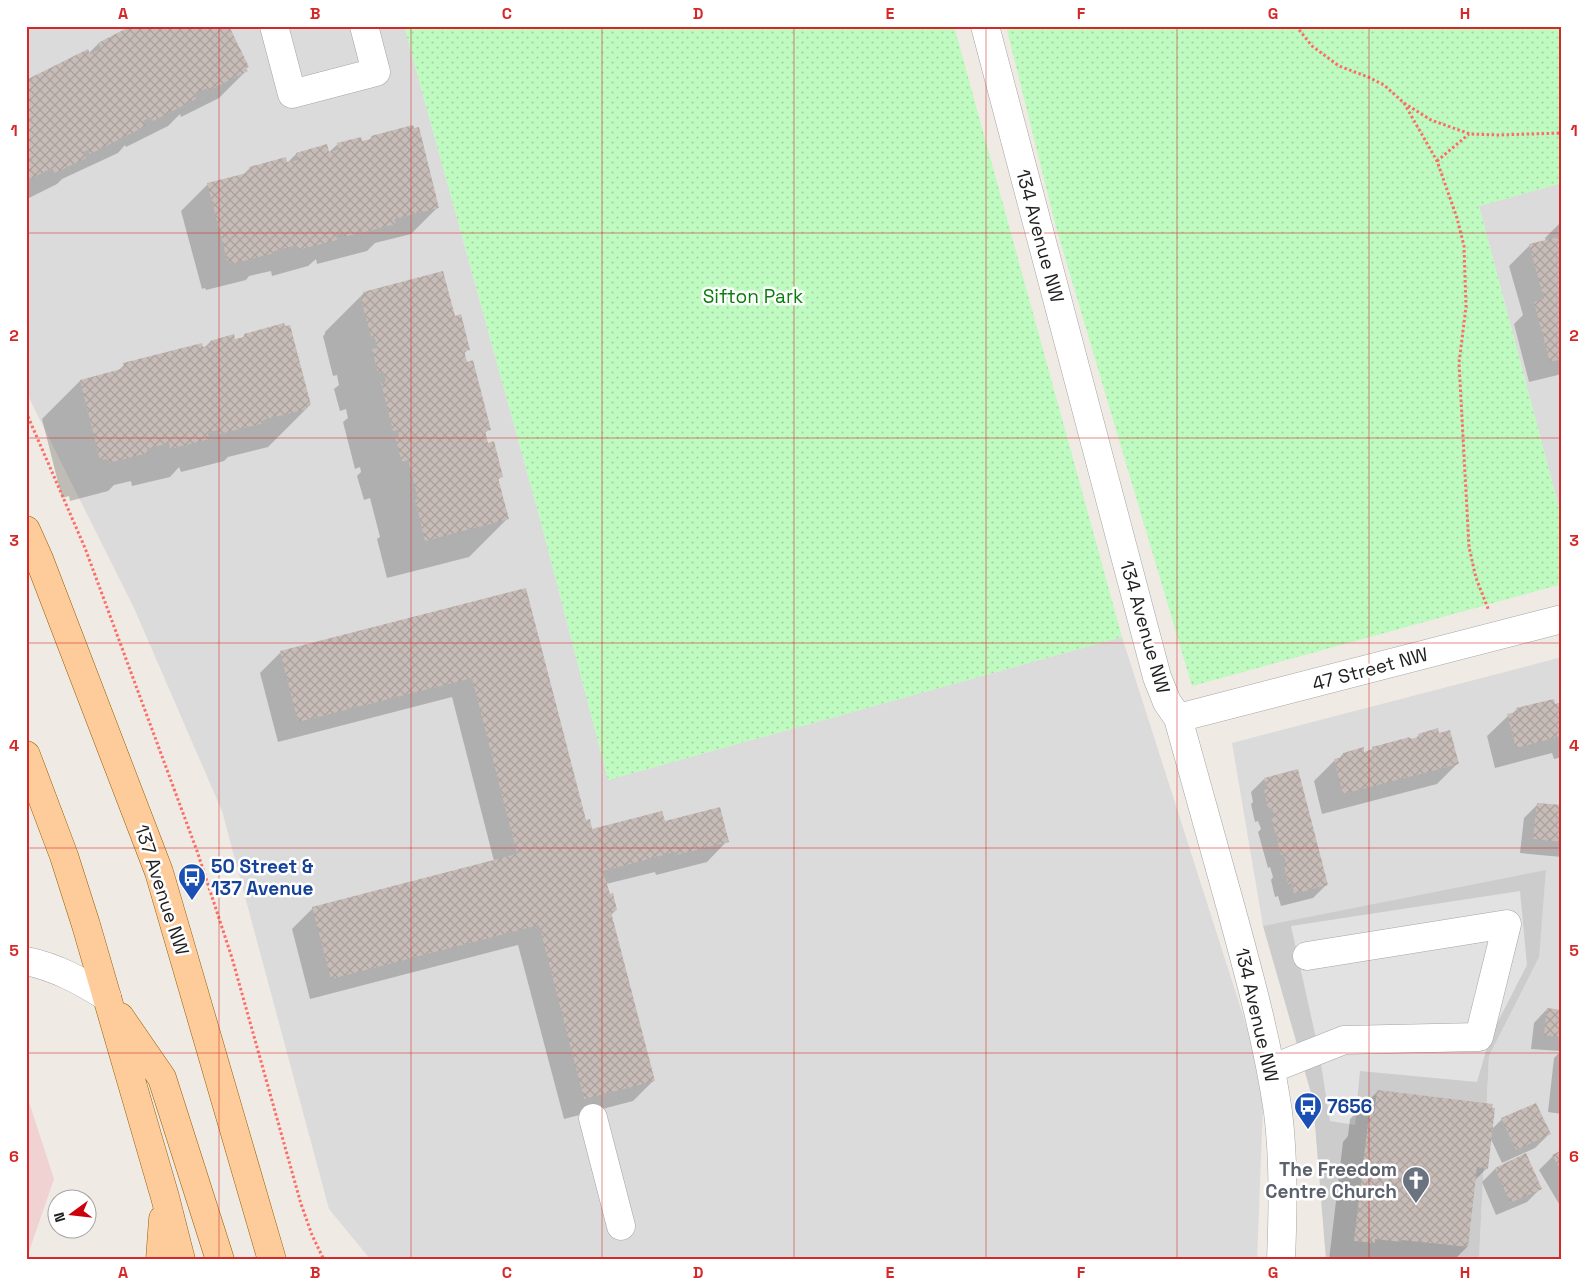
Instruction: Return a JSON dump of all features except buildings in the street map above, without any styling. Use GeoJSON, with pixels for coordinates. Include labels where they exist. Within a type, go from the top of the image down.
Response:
{"type":"FeatureCollection","features":[{"type":"Feature","properties":{"kind":"main road","name":"137 Avenue NW"},"geometry":{"type":"LineString","coordinates":[[26,530],[39,559],[159,872],[272,1257]]}},
{"type":"Feature","properties":{"kind":"main road"},"geometry":{"type":"LineString","coordinates":[[26,755],[64,856],[107,997],[181,1260]]}},
{"type":"Feature","properties":{"kind":"main road"},"geometry":{"type":"LineString","coordinates":[[107,997],[162,1078],[220,1260]]}},
{"type":"Feature","properties":{"kind":"main road"},"geometry":{"type":"LineString","coordinates":[[160,1260],[165,1198]]}},
{"type":"Feature","properties":{"kind":"street"},"geometry":{"type":"LineString","coordinates":[[274,26],[292,94],[376,72],[364,26]]}},
{"type":"Feature","properties":{"kind":"street","name":"134 Avenue NW"},"geometry":{"type":"LineString","coordinates":[[984,26],[1157,677],[1167,702],[1178,718],[1257,1004],[1271,1069],[1278,1114],[1283,1210],[1281,1260]]}},
{"type":"Feature","properties":{"kind":"street","name":"47 Street NW"},"geometry":{"type":"LineString","coordinates":[[1178,718],[1562,619]]}},
{"type":"Feature","properties":{"kind":"street"},"geometry":{"type":"LineString","coordinates":[[1271,1069],[1344,1040],[1479,1037],[1507,924],[1307,956]]}},
{"type":"Feature","properties":{"kind":"street"},"geometry":{"type":"LineString","coordinates":[[26,961],[44,964],[74,978],[107,997]]}},
{"type":"Feature","properties":{"kind":"street"},"geometry":{"type":"LineString","coordinates":[[593,1118],[621,1226]]}},
{"type":"Feature","properties":{"kind":"path"},"geometry":{"type":"LineString","coordinates":[[1296,26],[1312,46],[1339,66],[1384,85],[1404,104],[1430,120],[1470,134],[1562,133]]}},
{"type":"Feature","properties":{"kind":"path"},"geometry":{"type":"LineString","coordinates":[[1404,104],[1437,161],[1457,218],[1464,246],[1466,307],[1459,363],[1469,547],[1476,578],[1498,636]]}},
{"type":"Feature","properties":{"kind":"path"},"geometry":{"type":"LineString","coordinates":[[1437,161],[1470,134]]}},
{"type":"Feature","properties":{"kind":"path"},"geometry":{"type":"LineString","coordinates":[[26,412],[85,548],[198,851],[232,958],[301,1204],[312,1235],[324,1260]]}},
{"type":"Feature","properties":{"kind":"shaded area"},"geometry":{"type":"Polygon","coordinates":[[[26,26],[404,26],[540,519],[608,780],[1122,637],[1264,1081],[1257,1260],[371,1260],[329,1209],[222,811],[134,608],[26,392],[26,26]]]}},
{"type":"Feature","properties":{"kind":"shaded area"},"geometry":{"type":"Polygon","coordinates":[[[1562,183],[1562,519],[1479,206],[1562,183]]]}},
{"type":"Feature","properties":{"kind":"shaded area"},"geometry":{"type":"Polygon","coordinates":[[[1562,657],[1562,1260],[1479,1260],[1489,1056],[1538,957],[1546,871],[1263,926],[1232,743],[1562,657]]]}},
{"type":"Feature","properties":{"kind":"shaded area"},"geometry":{"type":"Polygon","coordinates":[[[1546,870],[1539,957],[1489,1056],[1479,1260],[1326,1260],[1313,1100],[1263,926],[1546,870]]]}},
{"type":"Feature","properties":{"kind":"shaded area"},"geometry":{"type":"Polygon","coordinates":[[[1520,891],[1527,965],[1490,1037],[1477,1082],[1360,1071],[1355,1125],[1330,1121],[1319,1052],[1291,926],[1520,891]]]}},
{"type":"Feature","properties":{"kind":"shaded area"},"geometry":{"type":"Polygon","coordinates":[[[26,1093],[54,1179],[51,1188],[48,1188],[48,1196],[26,1260],[26,1093]]]}},
{"type":"Feature","properties":{"kind":"green space","name":"Sifton Park"},"geometry":{"type":"Polygon","coordinates":[[[404,26],[954,26],[1122,637],[608,780],[540,519],[404,26]]]}},
{"type":"Feature","properties":{"kind":"green space"},"geometry":{"type":"Polygon","coordinates":[[[1006,26],[1562,26],[1562,183],[1479,206],[1562,519],[1562,584],[1192,686],[1056,227],[1006,26]]]}},
{"type":"Feature","properties":{"kind":"place","name":"50 Street & 137 Avenue"},"geometry":{"type":"Point","coordinates":[192,901]}},
{"type":"Feature","properties":{"kind":"place","name":"7656"},"geometry":{"type":"Point","coordinates":[1308,1130]}},
{"type":"Feature","properties":{"kind":"place","name":"The Freedom Centre Church"},"geometry":{"type":"Point","coordinates":[1416,1204]}}]}
